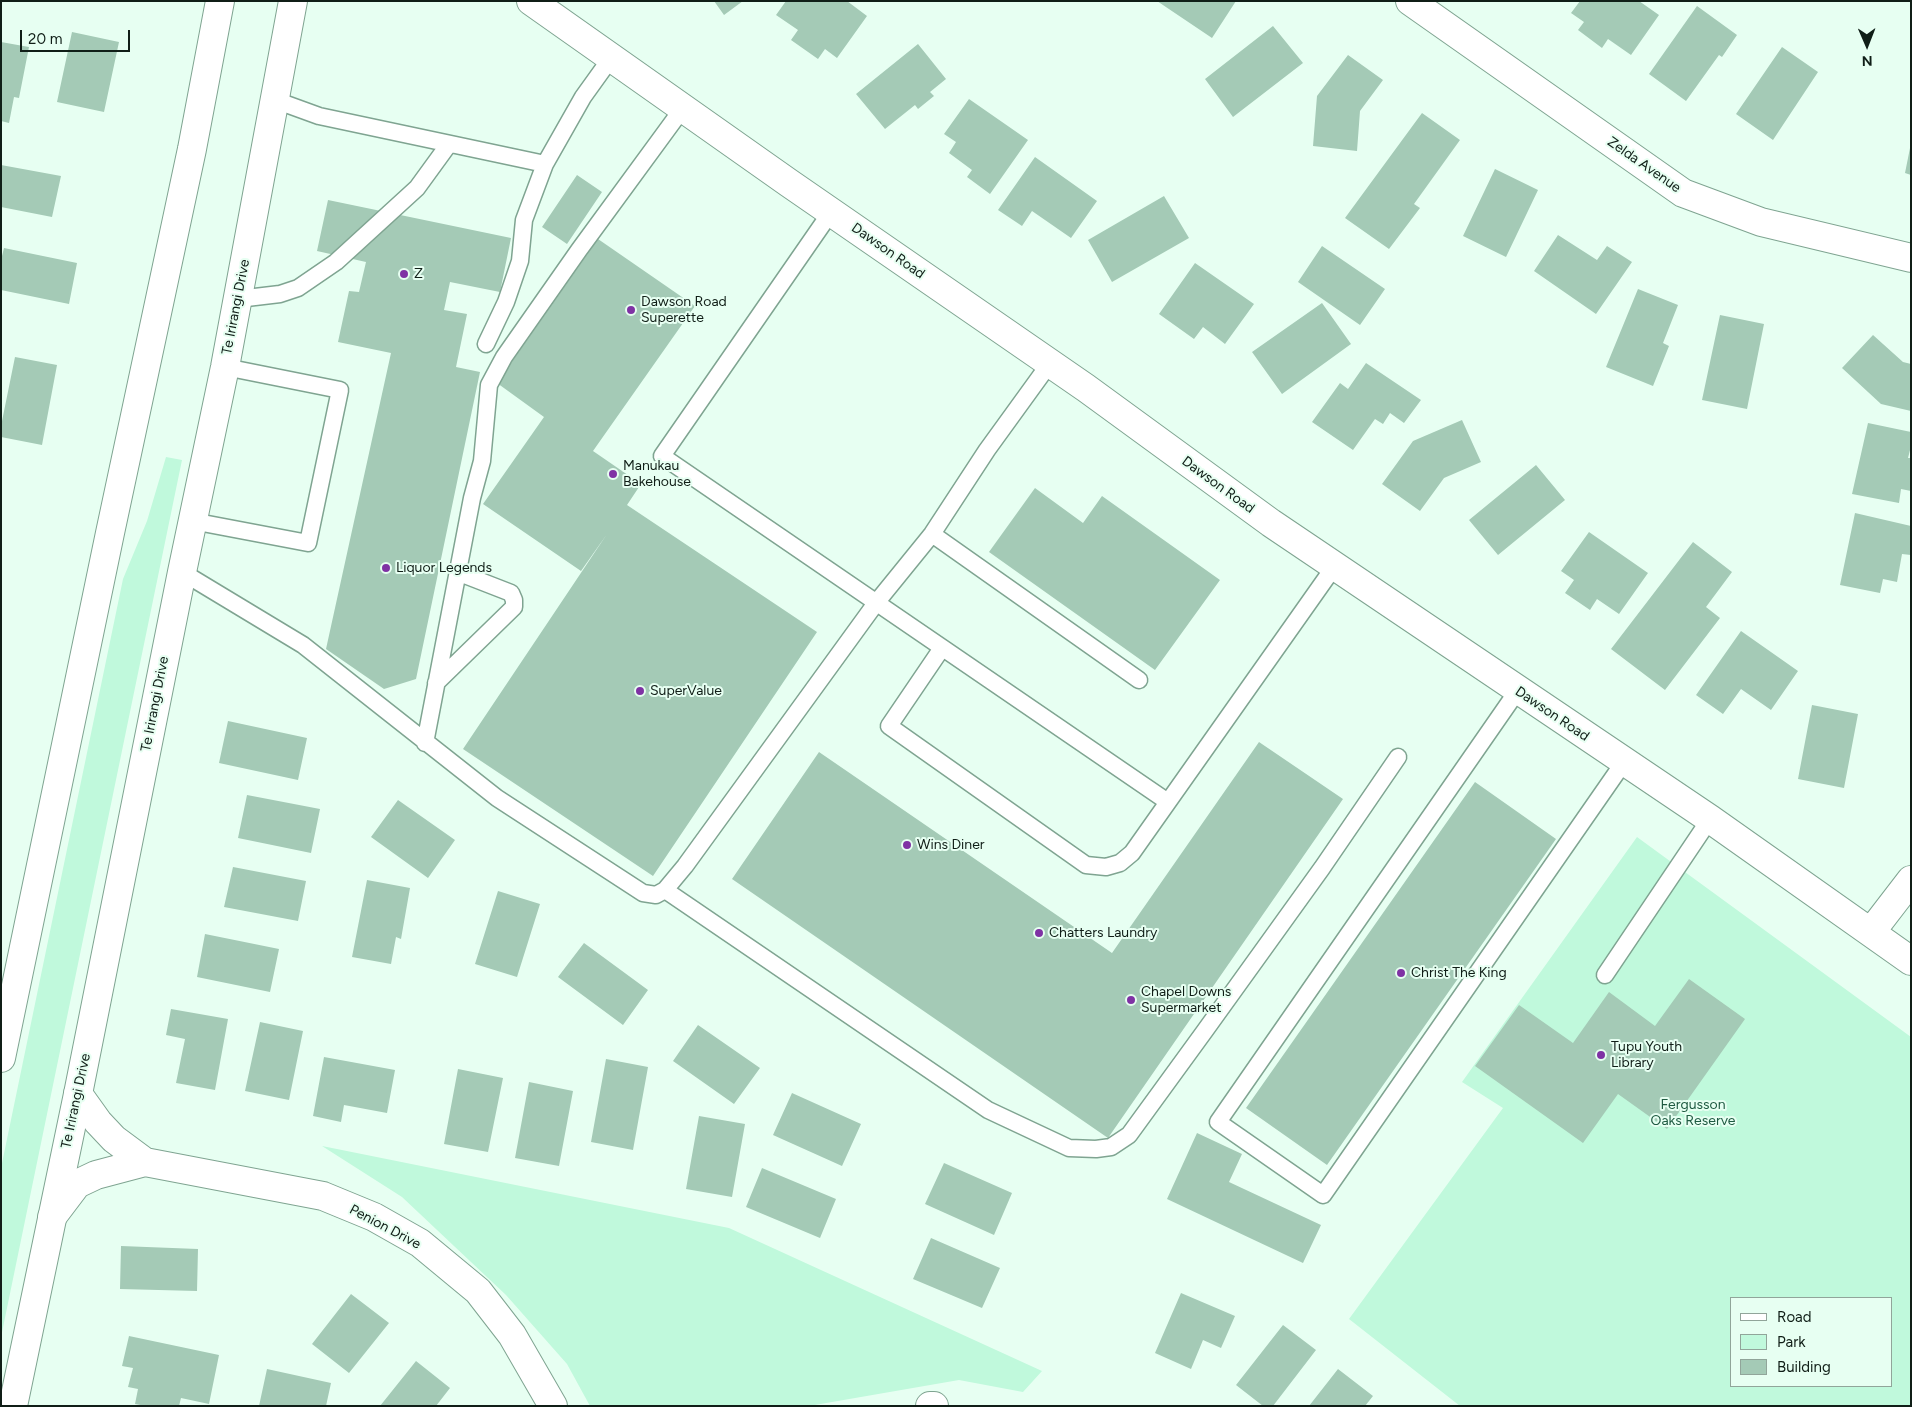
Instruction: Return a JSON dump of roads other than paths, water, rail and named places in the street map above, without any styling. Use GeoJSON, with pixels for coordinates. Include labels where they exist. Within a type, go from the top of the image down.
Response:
{"type":"FeatureCollection","features":[{"type":"Feature","properties":{"kind":"main road"},"geometry":{"type":"LineString","coordinates":[[1,1058],[192,149],[220,1]]}},
{"type":"Feature","properties":{"kind":"main road"},"geometry":{"type":"LineString","coordinates":[[291,12],[313,1]]}},
{"type":"Feature","properties":{"kind":"main road","name":"Dawson Road"},"geometry":{"type":"LineString","coordinates":[[531,1],[830,212],[1050,363],[1334,567],[1710,819],[1871,932],[1909,955]]}},
{"type":"Feature","properties":{"kind":"main road","name":"Zelda Avenue"},"geometry":{"type":"LineString","coordinates":[[1410,1],[1683,193],[1761,222],[1911,258]]}},
{"type":"Feature","properties":{"kind":"main road","name":"Te Irirangi Drive"},"geometry":{"type":"LineString","coordinates":[[12,1406],[78,1094],[192,521],[225,367],[291,12]]}},
{"type":"Feature","properties":{"kind":"main road"},"geometry":{"type":"LineString","coordinates":[[1871,932],[1911,880]]}},
{"type":"Feature","properties":{"kind":"main road","name":"Penion Drive"},"geometry":{"type":"LineString","coordinates":[[78,1094],[98,1122],[114,1139],[145,1162]]}},
{"type":"Feature","properties":{"kind":"main road","name":"Penion Drive"},"geometry":{"type":"LineString","coordinates":[[52,1217],[77,1184],[96,1175],[145,1162],[323,1196],[374,1217],[420,1244],[478,1291],[512,1335],[553,1406]]}},
{"type":"Feature","properties":{"kind":"lane"},"geometry":{"type":"LineString","coordinates":[[486,344],[506,302],[520,261],[524,220],[545,164],[583,97],[611,58]]}},
{"type":"Feature","properties":{"kind":"lane"},"geometry":{"type":"LineString","coordinates":[[275,100],[319,116],[545,164]]}},
{"type":"Feature","properties":{"kind":"lane"},"geometry":{"type":"LineString","coordinates":[[425,743],[457,572],[472,498],[482,461],[489,385],[504,357],[683,108]]}},
{"type":"Feature","properties":{"kind":"lane"},"geometry":{"type":"LineString","coordinates":[[238,300],[280,294],[298,288],[336,262],[417,188],[449,144]]}},
{"type":"Feature","properties":{"kind":"lane"},"geometry":{"type":"LineString","coordinates":[[830,212],[662,456],[1168,802]]}},
{"type":"Feature","properties":{"kind":"lane"},"geometry":{"type":"LineString","coordinates":[[182,572],[303,645],[497,798],[643,893],[656,895],[665,890],[684,866],[876,603],[932,534],[987,450],[1050,363]]}},
{"type":"Feature","properties":{"kind":"lane"},"geometry":{"type":"LineString","coordinates":[[192,521],[308,544],[340,390],[225,367]]}},
{"type":"Feature","properties":{"kind":"lane"},"geometry":{"type":"LineString","coordinates":[[932,534],[1139,680]]}},
{"type":"Feature","properties":{"kind":"lane"},"geometry":{"type":"LineString","coordinates":[[942,648],[889,726],[1062,850],[1086,865],[1106,867],[1120,863],[1132,853],[1334,567]]}},
{"type":"Feature","properties":{"kind":"lane"},"geometry":{"type":"LineString","coordinates":[[436,684],[514,607],[511,593],[457,572]]}},
{"type":"Feature","properties":{"kind":"lane"},"geometry":{"type":"LineString","coordinates":[[1518,690],[1218,1122],[1323,1195],[1624,762]]}},
{"type":"Feature","properties":{"kind":"lane"},"geometry":{"type":"LineString","coordinates":[[665,890],[988,1110],[1069,1148],[1096,1149],[1112,1147],[1128,1135],[1199,1040],[1322,868],[1398,757]]}},
{"type":"Feature","properties":{"kind":"lane"},"geometry":{"type":"LineString","coordinates":[[1605,975],[1710,819]]}},
{"type":"Feature","properties":{"kind":"place","name":"Z"},"geometry":{"type":"Point","coordinates":[404,274]}},
{"type":"Feature","properties":{"kind":"place","name":"Dawson Road Superette"},"geometry":{"type":"Point","coordinates":[631,310]}},
{"type":"Feature","properties":{"kind":"place","name":"Manukau Bakehouse"},"geometry":{"type":"Point","coordinates":[613,474]}},
{"type":"Feature","properties":{"kind":"place","name":"Liquor Legends"},"geometry":{"type":"Point","coordinates":[386,568]}},
{"type":"Feature","properties":{"kind":"place","name":"SuperValue"},"geometry":{"type":"Point","coordinates":[640,691]}},
{"type":"Feature","properties":{"kind":"place","name":"Wins Diner"},"geometry":{"type":"Point","coordinates":[907,845]}},
{"type":"Feature","properties":{"kind":"place","name":"Chatters Laundry"},"geometry":{"type":"Point","coordinates":[1039,933]}},
{"type":"Feature","properties":{"kind":"place","name":"Christ The King"},"geometry":{"type":"Point","coordinates":[1401,973]}},
{"type":"Feature","properties":{"kind":"place","name":"Chapel Downs Supermarket"},"geometry":{"type":"Point","coordinates":[1131,1000]}},
{"type":"Feature","properties":{"kind":"place","name":"Tupu Youth Library"},"geometry":{"type":"Point","coordinates":[1601,1055]}},
{"type":"Feature","properties":{"kind":"park label","name":"Fergusson Oaks Reserve"},"geometry":{"type":"Point","coordinates":[1693,1114]}}]}
